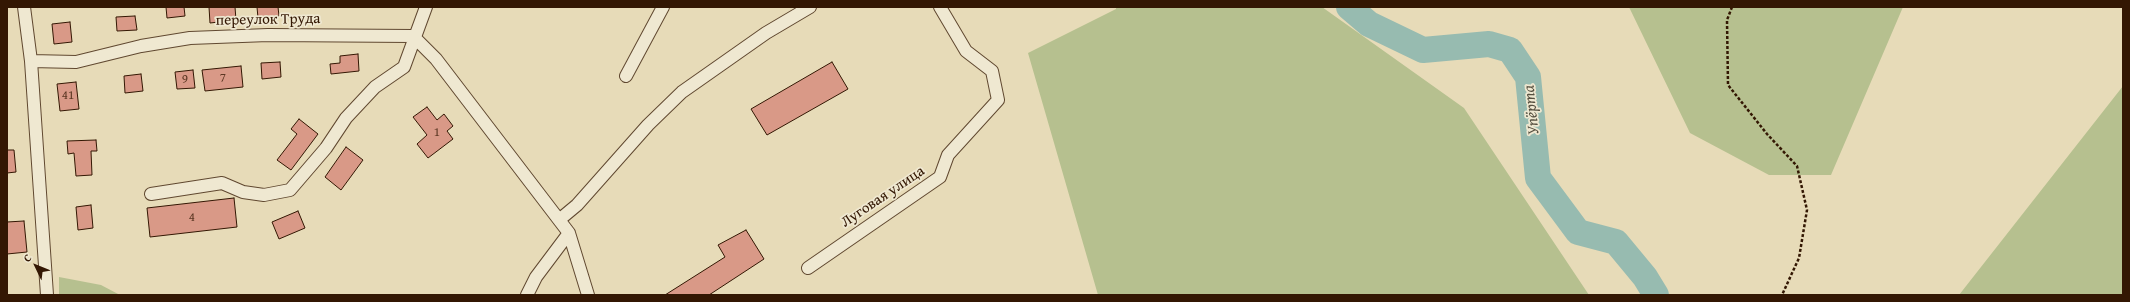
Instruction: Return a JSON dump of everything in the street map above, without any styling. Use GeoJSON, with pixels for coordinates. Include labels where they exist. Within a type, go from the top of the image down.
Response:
{"type":"FeatureCollection","features":[{"type":"Feature","properties":{"kind":"street"},"geometry":{"type":"LineString","coordinates":[[24,7],[31,61],[47,295]]}},
{"type":"Feature","properties":{"kind":"street"},"geometry":{"type":"LineString","coordinates":[[151,194],[222,183],[243,192],[264,195],[290,190],[326,148],[346,118],[375,87],[404,67],[413,36],[426,7]]}},
{"type":"Feature","properties":{"kind":"street"},"geometry":{"type":"LineString","coordinates":[[626,76],[663,7]]}},
{"type":"Feature","properties":{"kind":"street"},"geometry":{"type":"LineString","coordinates":[[559,220],[577,205],[648,125],[682,92],[766,33],[810,7]]}},
{"type":"Feature","properties":{"kind":"street","name":"Луговая улица"},"geometry":{"type":"LineString","coordinates":[[808,268],[940,177],[948,155],[998,100],[992,71],[966,51],[940,7]]}},
{"type":"Feature","properties":{"kind":"street","name":"переулок Труда"},"geometry":{"type":"LineString","coordinates":[[31,61],[76,62],[141,46],[190,38],[268,35],[413,36]]}},
{"type":"Feature","properties":{"kind":"street"},"geometry":{"type":"LineString","coordinates":[[413,36],[436,58],[569,233],[588,295]]}},
{"type":"Feature","properties":{"kind":"street"},"geometry":{"type":"LineString","coordinates":[[527,295],[536,277],[569,233]]}},
{"type":"Feature","properties":{"kind":"path"},"geometry":{"type":"LineString","coordinates":[[1732,7],[1727,20],[1728,85],[1767,134],[1797,166],[1807,210],[1799,258],[1782,295]]}},
{"type":"Feature","properties":{"kind":"green space"},"geometry":{"type":"Polygon","coordinates":[[[1116,7],[1322,7],[1464,108],[1589,295],[1098,295],[1028,53],[1116,9],[1116,7]]]}},
{"type":"Feature","properties":{"kind":"green space"},"geometry":{"type":"Polygon","coordinates":[[[1629,7],[1903,7],[1831,175],[1769,175],[1690,133],[1629,7]]]}},
{"type":"Feature","properties":{"kind":"green space"},"geometry":{"type":"Polygon","coordinates":[[[2123,86],[2123,295],[1959,295],[2123,86]]]}},
{"type":"Feature","properties":{"kind":"green space"},"geometry":{"type":"Polygon","coordinates":[[[59,277],[101,285],[120,295],[59,295],[59,277]]]}},
{"type":"Feature","properties":{"kind":"building"},"geometry":{"type":"Polygon","coordinates":[[[166,7],[184,7],[185,16],[167,18],[166,7]]]}},
{"type":"Feature","properties":{"kind":"building"},"geometry":{"type":"Polygon","coordinates":[[[209,7],[235,7],[236,20],[210,23],[209,7]]]}},
{"type":"Feature","properties":{"kind":"building"},"geometry":{"type":"Polygon","coordinates":[[[257,7],[278,7],[279,16],[258,18],[257,7]]]}},
{"type":"Feature","properties":{"kind":"building"},"geometry":{"type":"Polygon","coordinates":[[[135,16],[137,30],[117,31],[116,17],[135,16]]]}},
{"type":"Feature","properties":{"kind":"building"},"geometry":{"type":"Polygon","coordinates":[[[70,22],[72,42],[54,44],[52,24],[70,22]]]}},
{"type":"Feature","properties":{"kind":"building"},"geometry":{"type":"Polygon","coordinates":[[[358,54],[359,71],[331,74],[330,64],[340,63],[340,56],[358,54]]]}},
{"type":"Feature","properties":{"kind":"building"},"geometry":{"type":"Polygon","coordinates":[[[280,62],[281,77],[262,79],[261,63],[280,62]]]}},
{"type":"Feature","properties":{"kind":"building"},"geometry":{"type":"Polygon","coordinates":[[[832,62],[848,89],[767,135],[751,109],[832,62]]]}},
{"type":"Feature","properties":{"kind":"building"},"geometry":{"type":"Polygon","coordinates":[[[241,66],[243,87],[205,91],[202,70],[241,66]]]}},
{"type":"Feature","properties":{"kind":"building"},"geometry":{"type":"Polygon","coordinates":[[[193,70],[195,88],[177,89],[175,72],[193,70]]]}},
{"type":"Feature","properties":{"kind":"building"},"geometry":{"type":"Polygon","coordinates":[[[141,74],[143,91],[125,93],[124,76],[141,74]]]}},
{"type":"Feature","properties":{"kind":"building"},"geometry":{"type":"Polygon","coordinates":[[[76,82],[79,109],[60,111],[57,84],[76,82]]]}},
{"type":"Feature","properties":{"kind":"building"},"geometry":{"type":"Polygon","coordinates":[[[427,107],[437,120],[444,114],[453,126],[447,131],[453,139],[428,158],[417,144],[427,135],[413,117],[427,107]]]}},
{"type":"Feature","properties":{"kind":"building"},"geometry":{"type":"Polygon","coordinates":[[[299,119],[318,134],[291,170],[277,160],[297,134],[291,129],[299,119]]]}},
{"type":"Feature","properties":{"kind":"building"},"geometry":{"type":"Polygon","coordinates":[[[96,140],[97,151],[91,151],[92,175],[76,176],[74,153],[68,154],[67,141],[96,140]]]}},
{"type":"Feature","properties":{"kind":"building"},"geometry":{"type":"Polygon","coordinates":[[[346,147],[363,160],[341,190],[325,177],[346,147]]]}},
{"type":"Feature","properties":{"kind":"building"},"geometry":{"type":"Polygon","coordinates":[[[7,150],[14,150],[16,172],[7,173],[7,150]]]}},
{"type":"Feature","properties":{"kind":"building"},"geometry":{"type":"Polygon","coordinates":[[[234,198],[237,227],[150,237],[147,208],[234,198]]]}},
{"type":"Feature","properties":{"kind":"building"},"geometry":{"type":"Polygon","coordinates":[[[91,205],[93,228],[78,230],[76,207],[91,205]]]}},
{"type":"Feature","properties":{"kind":"building"},"geometry":{"type":"Polygon","coordinates":[[[298,211],[305,228],[279,239],[272,222],[298,211]]]}},
{"type":"Feature","properties":{"kind":"building"},"geometry":{"type":"Polygon","coordinates":[[[24,221],[27,252],[7,254],[7,222],[24,221]]]}},
{"type":"Feature","properties":{"kind":"building"},"geometry":{"type":"Polygon","coordinates":[[[746,230],[764,259],[709,295],[665,295],[725,257],[718,245],[746,230]]]}},
{"type":"Feature","properties":{"kind":"waterway","name":"Упёрта"},"geometry":{"type":"LineString","coordinates":[[1349,7],[1369,24],[1423,50],[1489,44],[1510,50],[1528,77],[1538,178],[1578,232],[1616,242],[1645,277],[1656,295]]}}]}
